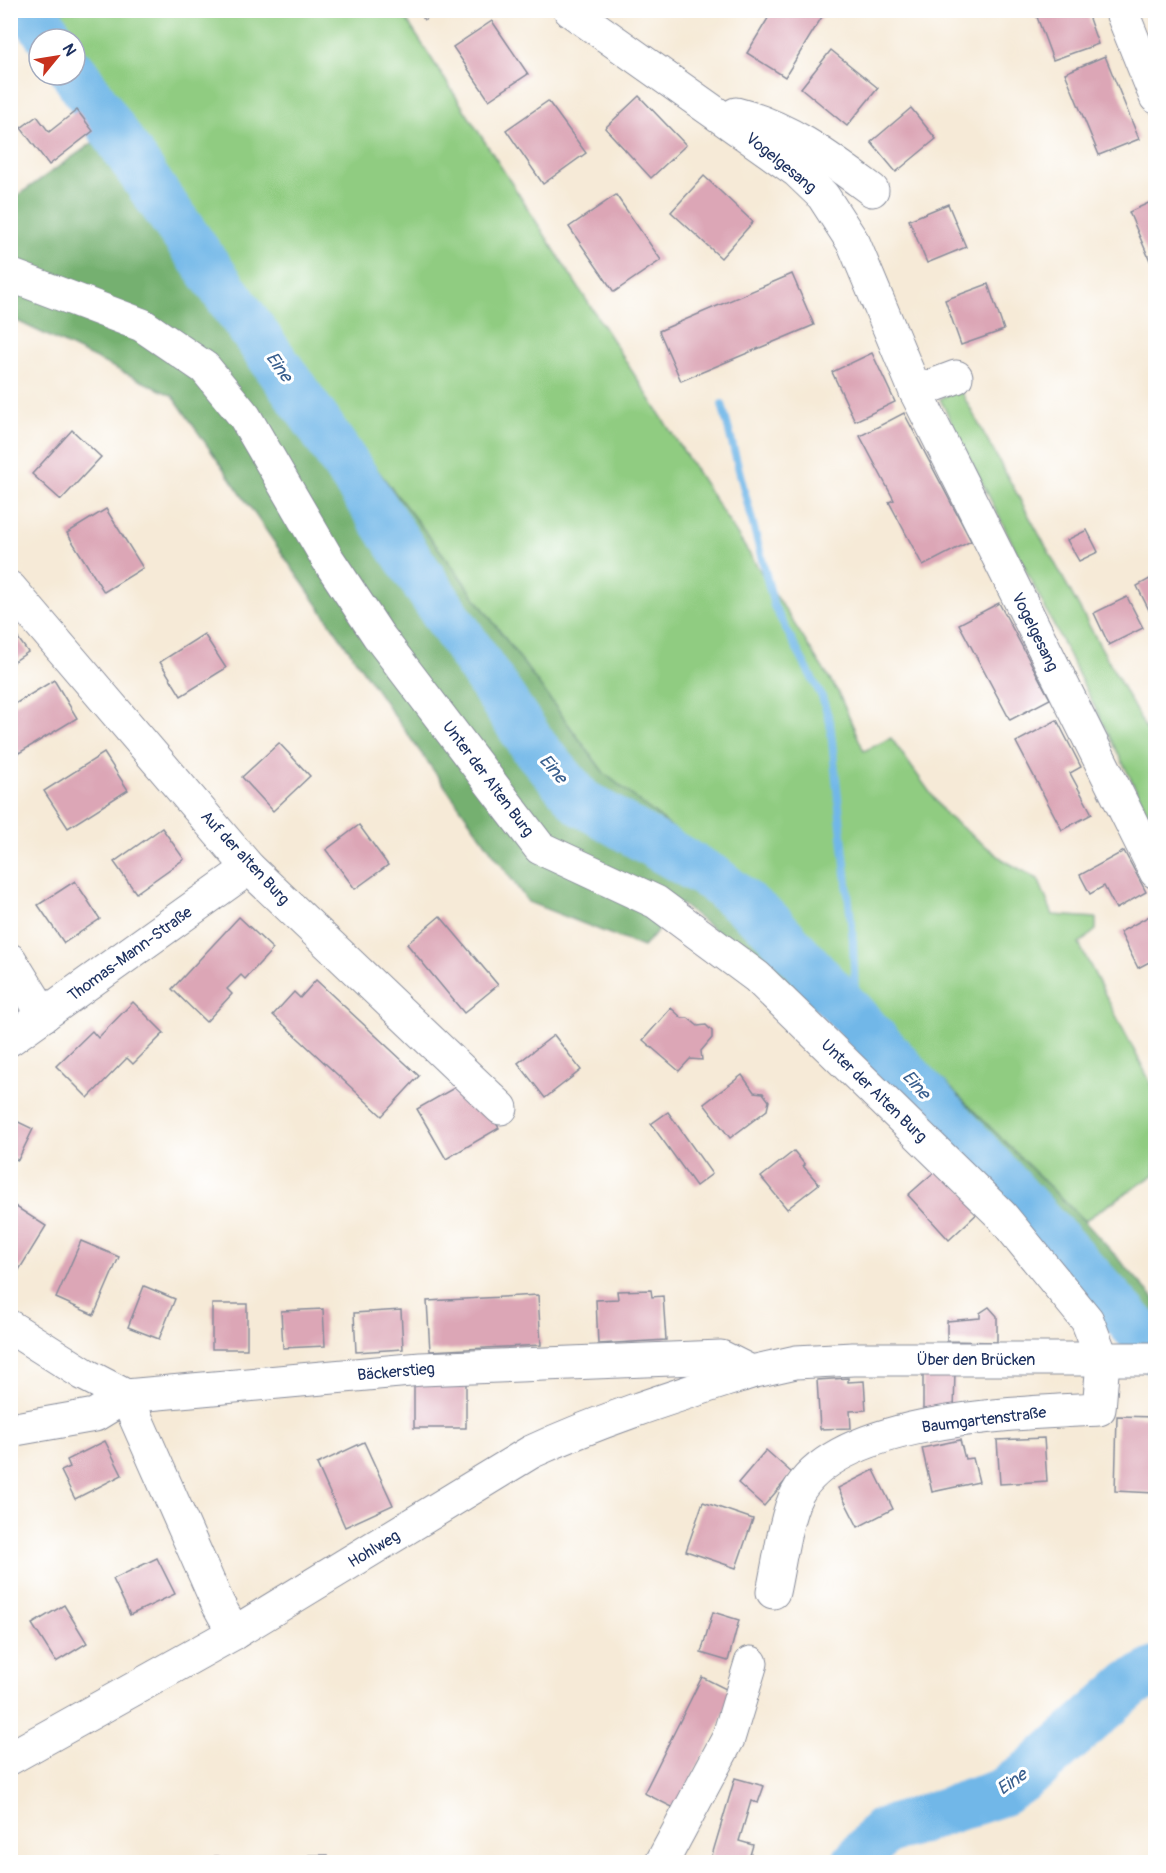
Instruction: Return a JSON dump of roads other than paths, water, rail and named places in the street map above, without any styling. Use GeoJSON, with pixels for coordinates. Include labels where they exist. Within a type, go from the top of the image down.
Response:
{"type":"FeatureCollection","features":[{"type":"Feature","properties":{"kind":"street","name":"Vogelgesang"},"geometry":{"type":"LineString","coordinates":[[570,10],[797,171],[823,196],[838,216],[854,244],[916,392],[1155,872]]}},
{"type":"Feature","properties":{"kind":"street"},"geometry":{"type":"LineString","coordinates":[[1121,10],[1155,98]]}},
{"type":"Feature","properties":{"kind":"street","name":"Vogelgesang"},"geometry":{"type":"LineString","coordinates":[[708,107],[756,119],[805,142],[872,190]]}},
{"type":"Feature","properties":{"kind":"street","name":"Unter der Alten Burg"},"geometry":{"type":"LineString","coordinates":[[10,275],[142,325],[205,368],[245,417],[327,558],[378,635],[540,848],[656,902],[757,977],[1001,1215],[1087,1320],[1129,1360]]}},
{"type":"Feature","properties":{"kind":"street"},"geometry":{"type":"LineString","coordinates":[[916,392],[956,377]]}},
{"type":"Feature","properties":{"kind":"street","name":"Auf der alten Burg"},"geometry":{"type":"LineString","coordinates":[[10,588],[249,868],[501,1108]]}},
{"type":"Feature","properties":{"kind":"street","name":"Thomas-Mann-Straße"},"geometry":{"type":"LineString","coordinates":[[10,1039],[249,868]]}},
{"type":"Feature","properties":{"kind":"street"},"geometry":{"type":"LineString","coordinates":[[10,960],[44,1016]]}},
{"type":"Feature","properties":{"kind":"street"},"geometry":{"type":"LineString","coordinates":[[10,1327],[84,1374],[126,1396],[218,1604],[234,1633]]}},
{"type":"Feature","properties":{"kind":"street","name":"Bäckerstieg"},"geometry":{"type":"LineString","coordinates":[[126,1396],[421,1369],[721,1357],[751,1372]]}},
{"type":"Feature","properties":{"kind":"street","name":"Über den Brücken"},"geometry":{"type":"LineString","coordinates":[[751,1372],[796,1362],[853,1359],[1129,1360]]}},
{"type":"Feature","properties":{"kind":"street","name":"Baumgartenstraße"},"geometry":{"type":"LineString","coordinates":[[773,1592],[798,1494],[818,1470],[859,1445],[909,1429],[970,1418],[1099,1409],[1129,1360]]}},
{"type":"Feature","properties":{"kind":"street","name":"Hohlweg"},"geometry":{"type":"LineString","coordinates":[[10,1758],[234,1633],[531,1452],[576,1431],[620,1415],[751,1372]]}},
{"type":"Feature","properties":{"kind":"street"},"geometry":{"type":"LineString","coordinates":[[10,1430],[95,1415],[126,1396]]}},
{"type":"Feature","properties":{"kind":"street"},"geometry":{"type":"LineString","coordinates":[[662,1863],[728,1739],[751,1663]]}},
{"type":"Feature","properties":{"kind":"waterway","name":"Eine"},"geometry":{"type":"LineString","coordinates":[[32,10],[43,27]]}},
{"type":"Feature","properties":{"kind":"waterway","name":"Eine"},"geometry":{"type":"LineString","coordinates":[[84,87],[156,194],[318,423],[535,748],[581,802],[714,879],[770,924],[1156,1350]]}},
{"type":"Feature","properties":{"kind":"waterway"},"geometry":{"type":"LineString","coordinates":[[722,404],[774,606],[822,697],[830,722],[853,940],[856,1020]]}},
{"type":"Feature","properties":{"kind":"waterway","name":"Eine"},"geometry":{"type":"LineString","coordinates":[[856,1862],[882,1832],[1003,1792],[1035,1769],[1131,1684],[1156,1671]]}}]}
